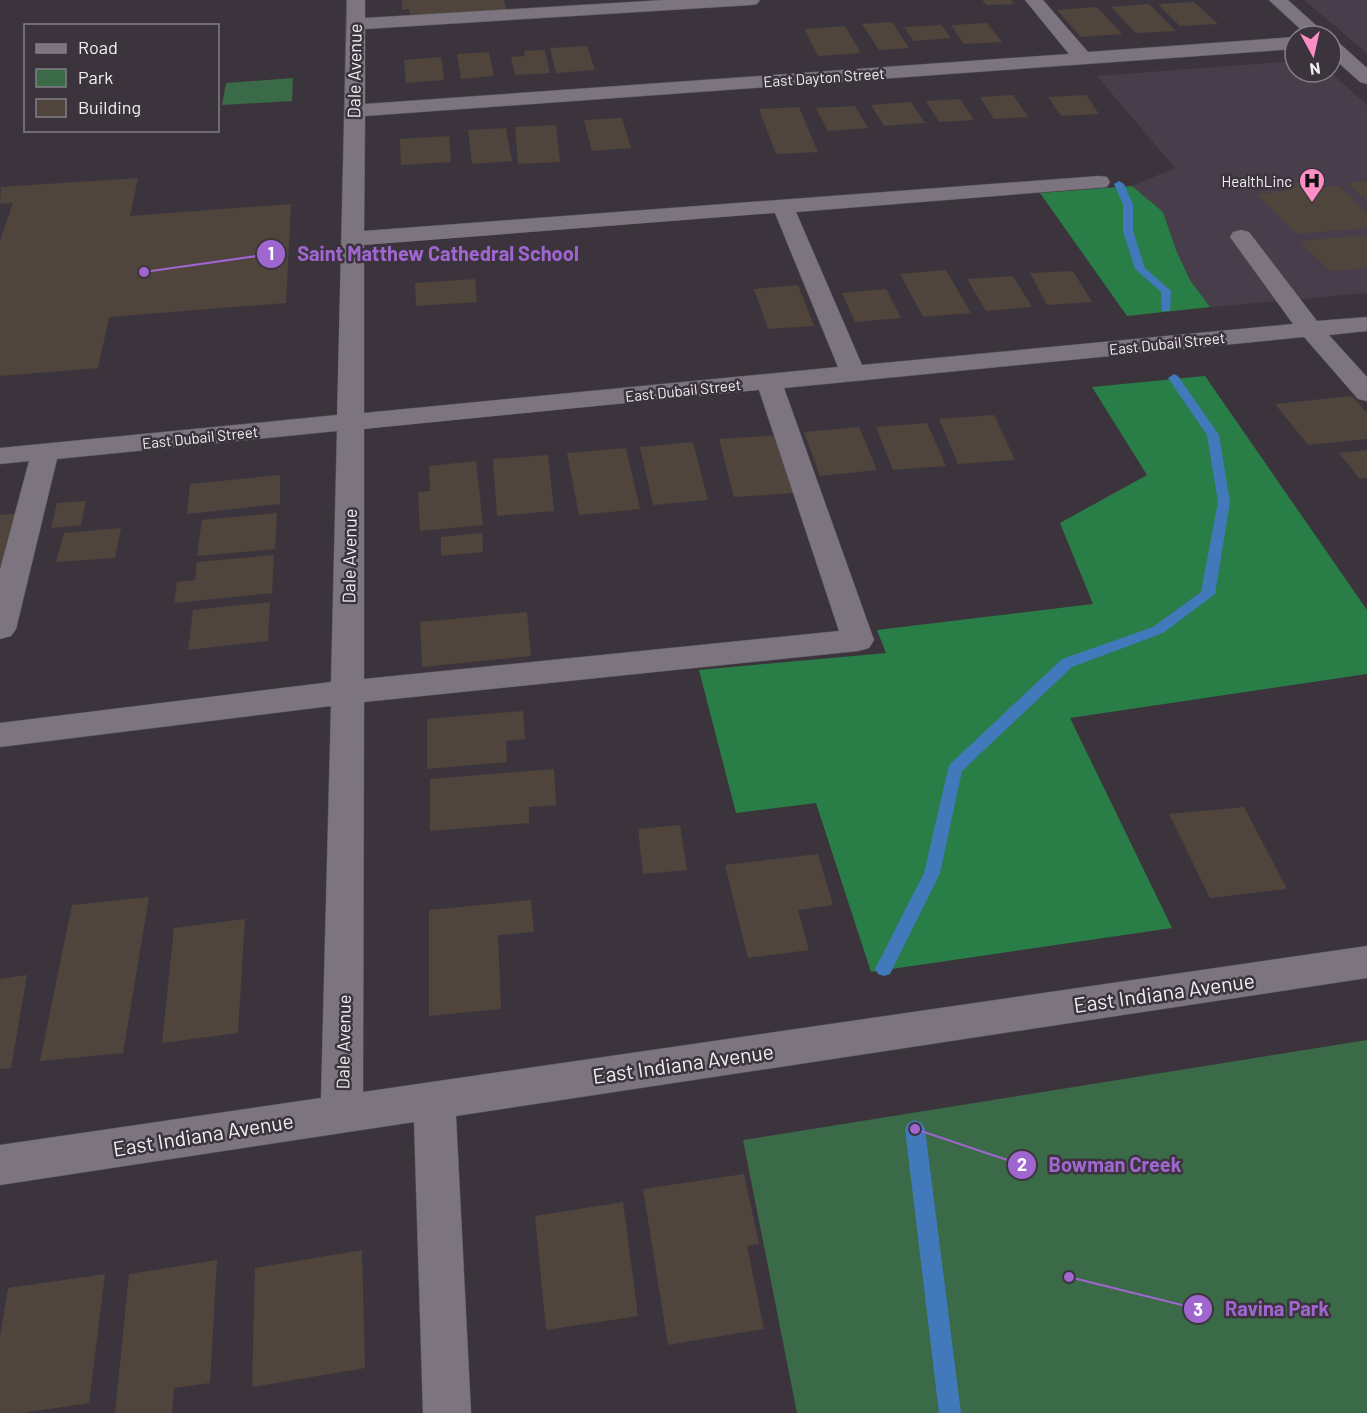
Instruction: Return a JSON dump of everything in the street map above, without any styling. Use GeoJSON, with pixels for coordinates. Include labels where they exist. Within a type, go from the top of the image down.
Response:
{"type":"FeatureCollection","features":[{"type":"Feature","properties":{"kind":"street"},"geometry":{"type":"LineString","coordinates":[[355,12],[751,0]]}},
{"type":"Feature","properties":{"kind":"street"},"geometry":{"type":"LineString","coordinates":[[1034,0],[1083,58]]}},
{"type":"Feature","properties":{"kind":"street"},"geometry":{"type":"LineString","coordinates":[[1278,0],[1306,24]]}},
{"type":"Feature","properties":{"kind":"street","name":"Dale Avenue"},"geometry":{"type":"LineString","coordinates":[[342,1113],[355,12]]}},
{"type":"Feature","properties":{"kind":"street","name":"East Dayton Street"},"geometry":{"type":"LineString","coordinates":[[354,111],[1283,44]]}},
{"type":"Feature","properties":{"kind":"street"},"geometry":{"type":"LineString","coordinates":[[1343,57],[1367,78]]}},
{"type":"Feature","properties":{"kind":"street"},"geometry":{"type":"LineString","coordinates":[[352,239],[1100,182]]}},
{"type":"Feature","properties":{"kind":"street"},"geometry":{"type":"LineString","coordinates":[[783,207],[853,374]]}},
{"type":"Feature","properties":{"kind":"street"},"geometry":{"type":"LineString","coordinates":[[1240,237],[1310,329],[1367,393]]}},
{"type":"Feature","properties":{"kind":"street","name":"East Dubail Street"},"geometry":{"type":"LineString","coordinates":[[0,456],[1367,324]]}},
{"type":"Feature","properties":{"kind":"street"},"geometry":{"type":"LineString","coordinates":[[0,735],[347,692],[858,640],[769,381]]}},
{"type":"Feature","properties":{"kind":"street"},"geometry":{"type":"LineString","coordinates":[[0,628],[45,452]]}},
{"type":"Feature","properties":{"kind":"street","name":"East Indiana Avenue"},"geometry":{"type":"LineString","coordinates":[[0,1165],[1367,962]]}},
{"type":"Feature","properties":{"kind":"street"},"geometry":{"type":"LineString","coordinates":[[434,1100],[447,1413]]}},
{"type":"Feature","properties":{"kind":"shaded area"},"geometry":{"type":"Polygon","coordinates":[[[1304,0],[1367,0],[1367,53],[1343,33],[1343,24],[1333,24],[1304,0]]]}},
{"type":"Feature","properties":{"kind":"shaded area"},"geometry":{"type":"Polygon","coordinates":[[[1283,62],[1283,84],[1343,84],[1367,105],[1367,293],[1210,307],[1190,280],[1176,250],[1163,212],[1132,186],[1175,168],[1097,76],[1283,62]]]}},
{"type":"Feature","properties":{"kind":"green space"},"geometry":{"type":"Polygon","coordinates":[[[293,78],[292,101],[222,105],[226,83],[293,78]]]}},
{"type":"Feature","properties":{"kind":"green space"},"geometry":{"type":"Polygon","coordinates":[[[1132,186],[1163,212],[1176,250],[1190,280],[1210,307],[1127,316],[1040,193],[1132,186]]]}},
{"type":"Feature","properties":{"kind":"green space"},"geometry":{"type":"Polygon","coordinates":[[[1205,376],[1367,610],[1367,674],[1070,718],[1172,928],[871,972],[816,803],[736,813],[699,670],[886,653],[877,630],[1093,604],[1060,523],[1147,475],[1092,387],[1205,376]]]}},
{"type":"Feature","properties":{"kind":"green space"},"geometry":{"type":"Polygon","coordinates":[[[1367,1040],[1367,1413],[797,1413],[743,1140],[1367,1040]]]}},
{"type":"Feature","properties":{"kind":"building"},"geometry":{"type":"Polygon","coordinates":[[[402,0],[504,0],[506,10],[410,15],[409,9],[402,10],[402,0]]]}},
{"type":"Feature","properties":{"kind":"building"},"geometry":{"type":"Polygon","coordinates":[[[982,0],[1011,0],[1014,4],[987,5],[982,0]]]}},
{"type":"Feature","properties":{"kind":"building"},"geometry":{"type":"Polygon","coordinates":[[[1194,2],[1218,24],[1180,26],[1158,4],[1194,2]]]}},
{"type":"Feature","properties":{"kind":"building"},"geometry":{"type":"Polygon","coordinates":[[[1149,4],[1176,31],[1136,33],[1111,7],[1149,4]]]}},
{"type":"Feature","properties":{"kind":"building"},"geometry":{"type":"Polygon","coordinates":[[[1097,7],[1122,34],[1081,37],[1057,10],[1097,7]]]}},
{"type":"Feature","properties":{"kind":"building"},"geometry":{"type":"Polygon","coordinates":[[[892,22],[909,48],[879,50],[862,24],[892,22]]]}},
{"type":"Feature","properties":{"kind":"building"},"geometry":{"type":"Polygon","coordinates":[[[987,23],[1002,42],[964,44],[951,25],[987,23]]]}},
{"type":"Feature","properties":{"kind":"building"},"geometry":{"type":"Polygon","coordinates":[[[941,25],[951,38],[914,41],[904,27],[941,25]]]}},
{"type":"Feature","properties":{"kind":"building"},"geometry":{"type":"Polygon","coordinates":[[[845,26],[861,53],[818,56],[804,29],[845,26]]]}},
{"type":"Feature","properties":{"kind":"building"},"geometry":{"type":"Polygon","coordinates":[[[587,46],[595,70],[556,73],[550,48],[587,46]]]}},
{"type":"Feature","properties":{"kind":"building"},"geometry":{"type":"Polygon","coordinates":[[[545,50],[550,73],[515,75],[511,57],[525,56],[524,51],[545,50]]]}},
{"type":"Feature","properties":{"kind":"building"},"geometry":{"type":"Polygon","coordinates":[[[489,52],[494,76],[461,79],[457,54],[489,52]]]}},
{"type":"Feature","properties":{"kind":"building"},"geometry":{"type":"Polygon","coordinates":[[[441,57],[444,80],[406,83],[404,60],[441,57]]]}},
{"type":"Feature","properties":{"kind":"building"},"geometry":{"type":"Polygon","coordinates":[[[1013,95],[1028,117],[994,119],[980,97],[1013,95]]]}},
{"type":"Feature","properties":{"kind":"building"},"geometry":{"type":"Polygon","coordinates":[[[1086,95],[1099,114],[1061,116],[1048,97],[1086,95]]]}},
{"type":"Feature","properties":{"kind":"building"},"geometry":{"type":"Polygon","coordinates":[[[960,99],[974,120],[939,122],[926,101],[960,99]]]}},
{"type":"Feature","properties":{"kind":"building"},"geometry":{"type":"Polygon","coordinates":[[[911,102],[925,123],[884,126],[871,105],[911,102]]]}},
{"type":"Feature","properties":{"kind":"building"},"geometry":{"type":"Polygon","coordinates":[[[855,106],[868,128],[828,131],[816,108],[855,106]]]}},
{"type":"Feature","properties":{"kind":"building"},"geometry":{"type":"Polygon","coordinates":[[[799,107],[818,152],[776,154],[759,109],[799,107]]]}},
{"type":"Feature","properties":{"kind":"building"},"geometry":{"type":"Polygon","coordinates":[[[622,118],[631,148],[592,151],[584,120],[622,118]]]}},
{"type":"Feature","properties":{"kind":"building"},"geometry":{"type":"Polygon","coordinates":[[[556,125],[560,162],[518,164],[515,127],[556,125]]]}},
{"type":"Feature","properties":{"kind":"building"},"geometry":{"type":"Polygon","coordinates":[[[506,128],[512,161],[472,164],[468,130],[506,128]]]}},
{"type":"Feature","properties":{"kind":"building"},"geometry":{"type":"Polygon","coordinates":[[[449,136],[451,162],[401,165],[400,139],[449,136]]]}},
{"type":"Feature","properties":{"kind":"building"},"geometry":{"type":"Polygon","coordinates":[[[138,178],[130,216],[291,204],[286,303],[109,317],[98,368],[0,376],[0,241],[13,203],[0,204],[1,187],[138,178]]]}},
{"type":"Feature","properties":{"kind":"building"},"geometry":{"type":"Polygon","coordinates":[[[1367,181],[1367,201],[1347,183],[1367,181]]]}},
{"type":"Feature","properties":{"kind":"building","name":"HealthLinc"},"geometry":{"type":"Polygon","coordinates":[[[1300,182],[1308,189],[1339,186],[1367,213],[1367,228],[1297,234],[1257,194],[1289,191],[1281,184],[1300,182]]]}},
{"type":"Feature","properties":{"kind":"building","name":"HealthLinc"},"geometry":{"type":"Polygon","coordinates":[[[1367,235],[1367,268],[1330,271],[1299,241],[1367,235]]]}},
{"type":"Feature","properties":{"kind":"building"},"geometry":{"type":"Polygon","coordinates":[[[946,270],[971,313],[923,317],[900,274],[946,270]]]}},
{"type":"Feature","properties":{"kind":"building"},"geometry":{"type":"Polygon","coordinates":[[[1073,271],[1092,302],[1047,305],[1030,273],[1073,271]]]}},
{"type":"Feature","properties":{"kind":"building"},"geometry":{"type":"Polygon","coordinates":[[[1013,276],[1032,307],[986,311],[967,279],[1013,276]]]}},
{"type":"Feature","properties":{"kind":"building"},"geometry":{"type":"Polygon","coordinates":[[[475,279],[477,302],[416,306],[415,283],[475,279]]]}},
{"type":"Feature","properties":{"kind":"building"},"geometry":{"type":"Polygon","coordinates":[[[798,285],[814,326],[768,329],[754,289],[798,285]]]}},
{"type":"Feature","properties":{"kind":"building"},"geometry":{"type":"Polygon","coordinates":[[[886,289],[901,318],[855,322],[842,293],[886,289]]]}},
{"type":"Feature","properties":{"kind":"building"},"geometry":{"type":"Polygon","coordinates":[[[1352,396],[1367,413],[1367,439],[1308,445],[1275,404],[1352,396]]]}},
{"type":"Feature","properties":{"kind":"building"},"geometry":{"type":"Polygon","coordinates":[[[994,415],[1015,460],[958,464],[939,419],[994,415]]]}},
{"type":"Feature","properties":{"kind":"building"},"geometry":{"type":"Polygon","coordinates":[[[927,423],[946,466],[893,470],[876,427],[927,423]]]}},
{"type":"Feature","properties":{"kind":"building"},"geometry":{"type":"Polygon","coordinates":[[[859,427],[877,470],[820,476],[804,432],[859,427]]]}},
{"type":"Feature","properties":{"kind":"building"},"geometry":{"type":"Polygon","coordinates":[[[778,435],[795,493],[734,497],[719,439],[778,435]]]}},
{"type":"Feature","properties":{"kind":"building"},"geometry":{"type":"Polygon","coordinates":[[[693,442],[708,500],[653,505],[640,447],[693,442]]]}},
{"type":"Feature","properties":{"kind":"building"},"geometry":{"type":"Polygon","coordinates":[[[626,448],[640,509],[579,515],[567,453],[626,448]]]}},
{"type":"Feature","properties":{"kind":"building"},"geometry":{"type":"Polygon","coordinates":[[[1367,450],[1367,478],[1360,479],[1339,453],[1367,450]]]}},
{"type":"Feature","properties":{"kind":"building"},"geometry":{"type":"Polygon","coordinates":[[[548,455],[554,511],[497,516],[493,459],[548,455]]]}},
{"type":"Feature","properties":{"kind":"building"},"geometry":{"type":"Polygon","coordinates":[[[476,461],[483,525],[420,531],[418,492],[430,491],[429,466],[476,461]]]}},
{"type":"Feature","properties":{"kind":"building"},"geometry":{"type":"Polygon","coordinates":[[[280,475],[280,504],[187,514],[190,484],[280,475]]]}},
{"type":"Feature","properties":{"kind":"building"},"geometry":{"type":"Polygon","coordinates":[[[86,501],[81,525],[51,528],[57,503],[86,501]]]}},
{"type":"Feature","properties":{"kind":"building"},"geometry":{"type":"Polygon","coordinates":[[[21,513],[4,569],[0,569],[0,515],[21,513]]]}},
{"type":"Feature","properties":{"kind":"building"},"geometry":{"type":"Polygon","coordinates":[[[277,513],[275,549],[197,556],[202,520],[277,513]]]}},
{"type":"Feature","properties":{"kind":"building"},"geometry":{"type":"Polygon","coordinates":[[[121,528],[115,558],[56,562],[64,533],[121,528]]]}},
{"type":"Feature","properties":{"kind":"building"},"geometry":{"type":"Polygon","coordinates":[[[482,533],[483,552],[441,556],[441,537],[482,533]]]}},
{"type":"Feature","properties":{"kind":"building"},"geometry":{"type":"Polygon","coordinates":[[[274,555],[272,593],[174,603],[177,582],[195,580],[197,562],[274,555]]]}},
{"type":"Feature","properties":{"kind":"building"},"geometry":{"type":"Polygon","coordinates":[[[270,602],[268,641],[188,650],[193,610],[270,602]]]}},
{"type":"Feature","properties":{"kind":"building"},"geometry":{"type":"Polygon","coordinates":[[[527,612],[531,656],[422,667],[420,622],[527,612]]]}},
{"type":"Feature","properties":{"kind":"building"},"geometry":{"type":"Polygon","coordinates":[[[523,711],[525,739],[506,741],[507,762],[427,769],[427,719],[523,711]]]}},
{"type":"Feature","properties":{"kind":"building"},"geometry":{"type":"Polygon","coordinates":[[[554,769],[556,805],[529,807],[529,823],[430,831],[430,779],[554,769]]]}},
{"type":"Feature","properties":{"kind":"building"},"geometry":{"type":"Polygon","coordinates":[[[1244,807],[1287,889],[1210,898],[1169,814],[1244,807]]]}},
{"type":"Feature","properties":{"kind":"building"},"geometry":{"type":"Polygon","coordinates":[[[680,825],[687,870],[643,874],[638,829],[680,825]]]}},
{"type":"Feature","properties":{"kind":"building"},"geometry":{"type":"Polygon","coordinates":[[[818,854],[833,905],[798,910],[809,950],[748,958],[725,865],[818,854]]]}},
{"type":"Feature","properties":{"kind":"building"},"geometry":{"type":"Polygon","coordinates":[[[149,897],[123,1053],[40,1061],[72,905],[149,897]]]}},
{"type":"Feature","properties":{"kind":"building"},"geometry":{"type":"Polygon","coordinates":[[[531,900],[534,932],[498,935],[501,1009],[429,1016],[429,910],[531,900]]]}},
{"type":"Feature","properties":{"kind":"building"},"geometry":{"type":"Polygon","coordinates":[[[245,919],[238,1033],[162,1043],[174,928],[245,919]]]}},
{"type":"Feature","properties":{"kind":"building"},"geometry":{"type":"Polygon","coordinates":[[[27,975],[11,1068],[0,1069],[0,979],[27,975]]]}},
{"type":"Feature","properties":{"kind":"building"},"geometry":{"type":"Polygon","coordinates":[[[744,1174],[759,1244],[747,1246],[764,1329],[668,1345],[643,1189],[744,1174]]]}},
{"type":"Feature","properties":{"kind":"building"},"geometry":{"type":"Polygon","coordinates":[[[623,1202],[638,1316],[546,1330],[535,1216],[623,1202]]]}},
{"type":"Feature","properties":{"kind":"building"},"geometry":{"type":"Polygon","coordinates":[[[362,1250],[365,1368],[252,1387],[255,1268],[362,1250]]]}},
{"type":"Feature","properties":{"kind":"building"},"geometry":{"type":"Polygon","coordinates":[[[217,1260],[210,1383],[174,1388],[172,1413],[115,1413],[129,1274],[217,1260]]]}},
{"type":"Feature","properties":{"kind":"building"},"geometry":{"type":"Polygon","coordinates":[[[105,1274],[89,1403],[22,1413],[0,1413],[0,1337],[8,1288],[105,1274]]]}},
{"type":"Feature","properties":{"kind":"waterway"},"geometry":{"type":"LineString","coordinates":[[1119,184],[1128,204],[1128,231],[1140,269],[1166,291],[1166,309]]}},
{"type":"Feature","properties":{"kind":"waterway"},"geometry":{"type":"LineString","coordinates":[[884,969],[932,873],[955,769],[1067,663],[1158,630],[1208,594],[1224,502],[1213,435],[1174,378]]}},
{"type":"Feature","properties":{"kind":"waterway"},"geometry":{"type":"LineString","coordinates":[[915,1129],[950,1413]]}},
{"type":"Feature","properties":{"kind":"place","name":"HealthLinc"},"geometry":{"type":"Point","coordinates":[1312,204]}},
{"type":"Feature","properties":{"kind":"place","name":"Saint Matthew Cathedral School"},"geometry":{"type":"Point","coordinates":[144,272]}},
{"type":"Feature","properties":{"kind":"place","name":"Bowman Creek"},"geometry":{"type":"Point","coordinates":[915,1129]}},
{"type":"Feature","properties":{"kind":"place","name":"Ravina Park"},"geometry":{"type":"Point","coordinates":[1069,1277]}}]}
